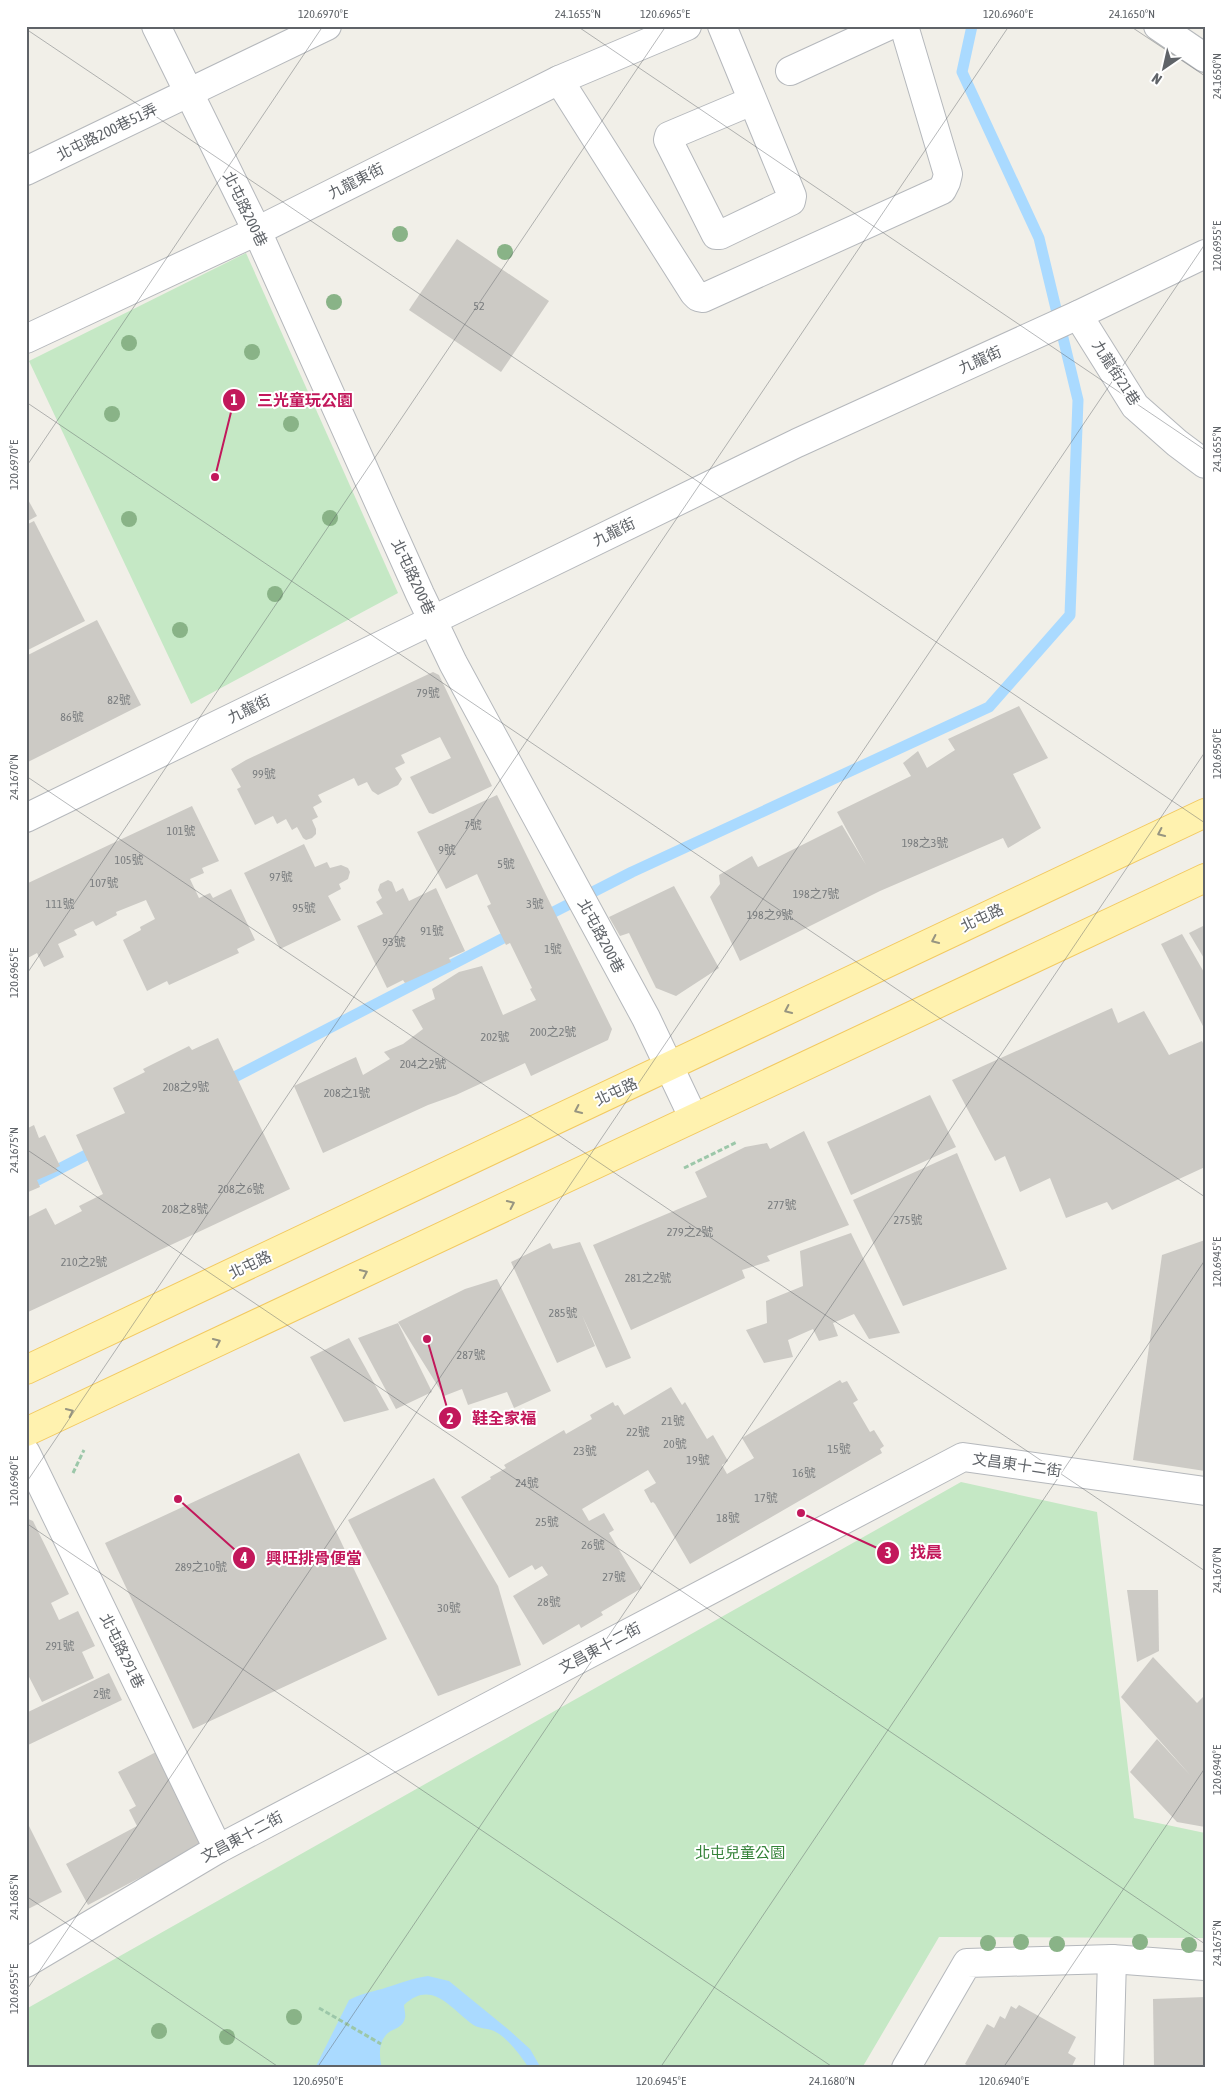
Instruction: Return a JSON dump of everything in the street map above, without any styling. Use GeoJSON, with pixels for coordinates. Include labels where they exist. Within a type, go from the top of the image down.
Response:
{"type":"FeatureCollection","features":[{"type":"Feature","properties":{"kind":"main road","name":"北屯路"},"geometry":{"type":"LineString","coordinates":[[26,1370],[1205,813]]}},
{"type":"Feature","properties":{"kind":"main road"},"geometry":{"type":"LineString","coordinates":[[26,1432],[1205,878]]}},
{"type":"Feature","properties":{"kind":"street","name":"北屯路200巷"},"geometry":{"type":"LineString","coordinates":[[156,26],[257,231],[453,663],[646,1018],[693,1117]]}},
{"type":"Feature","properties":{"kind":"street","name":"北屯路200巷51弄"},"geometry":{"type":"LineString","coordinates":[[26,171],[326,26]]}},
{"type":"Feature","properties":{"kind":"street","name":"九龍東街"},"geometry":{"type":"LineString","coordinates":[[26,339],[257,231],[560,80],[687,26]]}},
{"type":"Feature","properties":{"kind":"street"},"geometry":{"type":"LineString","coordinates":[[722,26],[792,196],[791,201],[720,235],[716,235],[668,140],[669,136],[752,101]]}},
{"type":"Feature","properties":{"kind":"street"},"geometry":{"type":"LineString","coordinates":[[790,71],[888,26]]}},
{"type":"Feature","properties":{"kind":"street"},"geometry":{"type":"LineString","coordinates":[[560,80],[694,294],[698,298],[703,298],[942,190],[948,174],[904,26]]}},
{"type":"Feature","properties":{"kind":"street"},"geometry":{"type":"LineString","coordinates":[[1158,26],[1205,58]]}},
{"type":"Feature","properties":{"kind":"street","name":"九龍街"},"geometry":{"type":"LineString","coordinates":[[26,818],[797,443],[1204,256]]}},
{"type":"Feature","properties":{"kind":"street","name":"九龍街21巷"},"geometry":{"type":"LineString","coordinates":[[1078,315],[1135,406],[1177,443],[1205,464]]}},
{"type":"Feature","properties":{"kind":"street","name":"北屯路291巷"},"geometry":{"type":"LineString","coordinates":[[26,1453],[218,1849]]}},
{"type":"Feature","properties":{"kind":"street","name":"文昌東十二街"},"geometry":{"type":"LineString","coordinates":[[26,1963],[218,1849],[963,1457],[1205,1491]]}},
{"type":"Feature","properties":{"kind":"street"},"geometry":{"type":"LineString","coordinates":[[906,2068],[967,1963],[1112,1959],[1205,1966]]}},
{"type":"Feature","properties":{"kind":"street"},"geometry":{"type":"LineString","coordinates":[[1109,2068],[1112,1959]]}},
{"type":"Feature","properties":{"kind":"path"},"geometry":{"type":"LineString","coordinates":[[684,1168],[737,1142]]}},
{"type":"Feature","properties":{"kind":"path"},"geometry":{"type":"LineString","coordinates":[[70,1480],[84,1450]]}},
{"type":"Feature","properties":{"kind":"path"},"geometry":{"type":"LineString","coordinates":[[319,2008],[381,2044]]}},
{"type":"Feature","properties":{"kind":"green space"},"geometry":{"type":"Polygon","coordinates":[[[246,253],[398,593],[191,704],[29,361],[246,253]]]}},
{"type":"Feature","properties":{"kind":"green space","name":"北屯兒童公園"},"geometry":{"type":"Polygon","coordinates":[[[961,1482],[1097,1512],[1134,1818],[1205,1833],[1205,1938],[939,1937],[862,2068],[26,2068],[26,2009],[961,1482]]]}},
{"type":"Feature","properties":{"kind":"water"},"geometry":{"type":"Polygon","coordinates":[[[428,1976],[449,1981],[530,2049],[541,2068],[529,2068],[513,2047],[499,2034],[474,2026],[440,1999],[432,1995],[423,1995],[414,1998],[404,2005],[404,2021],[400,2026],[388,2033],[382,2041],[380,2054],[382,2068],[315,2068],[349,2000],[365,1993],[428,1976]]]}},
{"type":"Feature","properties":{"kind":"building"},"geometry":{"type":"Polygon","coordinates":[[[457,239],[549,301],[501,372],[409,310],[457,239]]]}},
{"type":"Feature","properties":{"kind":"building"},"geometry":{"type":"Polygon","coordinates":[[[26,496],[37,516],[26,522],[26,496]]]}},
{"type":"Feature","properties":{"kind":"building"},"geometry":{"type":"Polygon","coordinates":[[[34,521],[85,621],[26,651],[26,525],[34,521]]]}},
{"type":"Feature","properties":{"kind":"building"},"geometry":{"type":"Polygon","coordinates":[[[97,620],[141,705],[26,763],[26,656],[97,620]]]}},
{"type":"Feature","properties":{"kind":"building"},"geometry":{"type":"Polygon","coordinates":[[[433,672],[439,675],[492,786],[433,814],[429,813],[410,777],[451,758],[440,737],[401,755],[405,763],[395,768],[402,779],[398,785],[378,795],[372,791],[367,782],[358,786],[354,778],[318,795],[322,802],[313,807],[318,817],[312,820],[316,834],[312,838],[306,840],[303,838],[297,827],[292,830],[286,819],[277,824],[273,816],[255,825],[237,789],[241,787],[231,769],[246,760],[433,672]]]}},
{"type":"Feature","properties":{"kind":"building"},"geometry":{"type":"Polygon","coordinates":[[[1019,706],[1048,758],[1013,774],[1041,828],[1008,848],[1003,838],[880,891],[740,961],[710,897],[720,884],[719,875],[752,856],[758,867],[842,825],[866,865],[837,812],[911,776],[903,763],[918,751],[927,768],[955,750],[948,739],[1019,706]]]}},
{"type":"Feature","properties":{"kind":"building"},"geometry":{"type":"Polygon","coordinates":[[[497,795],[612,1029],[608,1040],[531,1076],[525,1063],[323,1153],[294,1086],[356,1057],[363,1075],[390,1059],[384,1052],[403,1044],[423,1029],[412,1010],[435,999],[432,989],[459,972],[482,966],[503,1015],[536,1000],[510,943],[506,945],[487,906],[491,904],[477,874],[446,889],[417,832],[497,795]]]}},
{"type":"Feature","properties":{"kind":"building"},"geometry":{"type":"Polygon","coordinates":[[[192,806],[219,861],[202,868],[204,873],[190,879],[199,898],[210,893],[213,898],[231,889],[255,940],[237,949],[239,953],[169,985],[167,981],[147,991],[123,940],[141,930],[140,927],[155,919],[146,900],[116,912],[117,915],[96,926],[93,921],[74,930],[77,935],[58,944],[64,957],[44,967],[37,953],[26,959],[26,884],[192,806]]]}},
{"type":"Feature","properties":{"kind":"building"},"geometry":{"type":"Polygon","coordinates":[[[304,844],[315,867],[327,862],[330,868],[341,865],[348,868],[350,872],[348,879],[339,884],[341,889],[328,896],[341,920],[280,949],[244,873],[304,844]]]}},
{"type":"Feature","properties":{"kind":"building"},"geometry":{"type":"Polygon","coordinates":[[[388,880],[392,882],[396,892],[403,888],[409,901],[436,888],[465,951],[449,958],[451,962],[405,983],[403,980],[387,988],[357,926],[383,914],[376,902],[382,898],[378,890],[380,884],[388,880]]]}},
{"type":"Feature","properties":{"kind":"building"},"geometry":{"type":"Polygon","coordinates":[[[674,886],[719,968],[676,996],[656,988],[629,933],[620,936],[609,917],[674,886]]]}},
{"type":"Feature","properties":{"kind":"building"},"geometry":{"type":"Polygon","coordinates":[[[1205,925],[1205,960],[1189,933],[1205,925]]]}},
{"type":"Feature","properties":{"kind":"building"},"geometry":{"type":"Polygon","coordinates":[[[1182,934],[1205,974],[1205,1030],[1161,944],[1182,934]]]}},
{"type":"Feature","properties":{"kind":"building"},"geometry":{"type":"Polygon","coordinates":[[[1112,1008],[1118,1023],[1144,1011],[1169,1055],[1202,1041],[1205,1048],[1205,1167],[1112,1210],[1107,1202],[1066,1218],[1050,1178],[1020,1192],[1005,1156],[995,1161],[952,1080],[1112,1008]]]}},
{"type":"Feature","properties":{"kind":"building"},"geometry":{"type":"Polygon","coordinates":[[[218,1038],[290,1189],[26,1313],[26,1218],[46,1208],[55,1225],[82,1211],[79,1206],[103,1194],[76,1135],[125,1113],[113,1088],[145,1072],[143,1069],[189,1046],[192,1050],[218,1038]]]}},
{"type":"Feature","properties":{"kind":"building"},"geometry":{"type":"Polygon","coordinates":[[[930,1095],[956,1147],[851,1195],[827,1142],[930,1095]]]}},
{"type":"Feature","properties":{"kind":"building"},"geometry":{"type":"Polygon","coordinates":[[[34,1125],[39,1138],[45,1135],[60,1166],[56,1168],[58,1171],[37,1180],[40,1187],[26,1193],[26,1129],[34,1125]]]}},
{"type":"Feature","properties":{"kind":"building"},"geometry":{"type":"Polygon","coordinates":[[[804,1131],[849,1225],[767,1256],[770,1261],[742,1270],[745,1278],[631,1330],[593,1245],[707,1197],[695,1172],[745,1147],[767,1143],[770,1149],[804,1131]]]}},
{"type":"Feature","properties":{"kind":"building"},"geometry":{"type":"Polygon","coordinates":[[[957,1153],[1007,1269],[903,1306],[853,1200],[957,1153]]]}},
{"type":"Feature","properties":{"kind":"building"},"geometry":{"type":"Polygon","coordinates":[[[851,1233],[900,1333],[869,1339],[854,1314],[833,1323],[838,1336],[819,1341],[813,1329],[788,1340],[793,1357],[764,1363],[746,1330],[767,1323],[766,1301],[803,1286],[800,1251],[851,1233]]]}},
{"type":"Feature","properties":{"kind":"building"},"geometry":{"type":"Polygon","coordinates":[[[1205,1240],[1205,1471],[1133,1460],[1162,1255],[1205,1240]]]}},
{"type":"Feature","properties":{"kind":"building"},"geometry":{"type":"Polygon","coordinates":[[[580,1242],[631,1358],[606,1368],[582,1315],[595,1346],[557,1363],[511,1262],[550,1243],[553,1249],[580,1242]]]}},
{"type":"Feature","properties":{"kind":"building"},"geometry":{"type":"Polygon","coordinates":[[[497,1279],[551,1391],[514,1408],[507,1392],[468,1405],[462,1389],[444,1396],[398,1322],[465,1289],[497,1279]]]}},
{"type":"Feature","properties":{"kind":"building"},"geometry":{"type":"Polygon","coordinates":[[[398,1323],[432,1392],[396,1409],[358,1338],[398,1323]]]}},
{"type":"Feature","properties":{"kind":"building"},"geometry":{"type":"Polygon","coordinates":[[[349,1338],[389,1410],[344,1422],[310,1357],[349,1338]]]}},
{"type":"Feature","properties":{"kind":"building"},"geometry":{"type":"Polygon","coordinates":[[[840,1380],[842,1383],[847,1381],[858,1400],[853,1403],[870,1432],[874,1430],[884,1446],[880,1449],[882,1453],[690,1564],[655,1504],[651,1503],[644,1490],[656,1483],[648,1470],[582,1509],[589,1521],[604,1513],[614,1530],[609,1533],[642,1588],[601,1612],[603,1615],[581,1628],[579,1624],[543,1645],[513,1596],[548,1575],[542,1566],[535,1570],[532,1565],[509,1578],[461,1497],[506,1468],[504,1465],[564,1430],[566,1434],[592,1419],[590,1415],[613,1402],[615,1406],[618,1405],[624,1415],[671,1387],[682,1405],[685,1402],[707,1439],[713,1435],[728,1461],[722,1465],[727,1474],[754,1458],[742,1438],[840,1380]]]}},
{"type":"Feature","properties":{"kind":"building"},"geometry":{"type":"Polygon","coordinates":[[[299,1453],[387,1639],[193,1729],[105,1543],[299,1453]]]}},
{"type":"Feature","properties":{"kind":"building"},"geometry":{"type":"Polygon","coordinates":[[[434,1478],[498,1586],[521,1665],[438,1696],[348,1520],[434,1478]]]}},
{"type":"Feature","properties":{"kind":"building"},"geometry":{"type":"Polygon","coordinates":[[[26,1518],[33,1521],[69,1594],[51,1603],[59,1620],[78,1611],[95,1646],[82,1652],[94,1678],[42,1702],[26,1671],[26,1518]]]}},
{"type":"Feature","properties":{"kind":"building"},"geometry":{"type":"Polygon","coordinates":[[[1127,1590],[1158,1590],[1159,1651],[1137,1662],[1127,1590]]]}},
{"type":"Feature","properties":{"kind":"building"},"geometry":{"type":"Polygon","coordinates":[[[1153,1657],[1197,1703],[1205,1695],[1205,1827],[1177,1822],[1130,1772],[1157,1739],[1191,1776],[1121,1697],[1153,1657]]]}},
{"type":"Feature","properties":{"kind":"building"},"geometry":{"type":"Polygon","coordinates":[[[109,1673],[122,1700],[26,1746],[26,1713],[109,1673]]]}},
{"type":"Feature","properties":{"kind":"building"},"geometry":{"type":"Polygon","coordinates":[[[156,1752],[206,1843],[88,1905],[66,1864],[137,1826],[129,1810],[136,1806],[118,1772],[156,1752]]]}},
{"type":"Feature","properties":{"kind":"building"},"geometry":{"type":"Polygon","coordinates":[[[26,1820],[62,1892],[26,1910],[26,1820]]]}},
{"type":"Feature","properties":{"kind":"building"},"geometry":{"type":"Polygon","coordinates":[[[1205,1997],[1205,2068],[1154,2068],[1153,1999],[1205,1997]]]}},
{"type":"Feature","properties":{"kind":"building"},"geometry":{"type":"Polygon","coordinates":[[[1019,2005],[1076,2037],[1068,2053],[1076,2058],[1071,2068],[972,2068],[965,2064],[987,2024],[994,2028],[1000,2016],[1005,2019],[1011,2006],[1016,2009],[1019,2005]]]}},
{"type":"Feature","properties":{"kind":"waterway"},"geometry":{"type":"LineString","coordinates":[[542,918],[632,872],[989,707],[1070,615],[1078,400],[1039,238],[962,72],[972,26]]}},
{"type":"Feature","properties":{"kind":"waterway"},"geometry":{"type":"LineString","coordinates":[[223,1083],[515,932]]}},
{"type":"Feature","properties":{"kind":"waterway"},"geometry":{"type":"LineString","coordinates":[[26,1186],[98,1149]]}},
{"type":"Feature","properties":{"kind":"place","name":"三光童玩公園"},"geometry":{"type":"Point","coordinates":[215,477]}},
{"type":"Feature","properties":{"kind":"place","name":"鞋全家福"},"geometry":{"type":"Point","coordinates":[427,1339]}},
{"type":"Feature","properties":{"kind":"place","name":"興旺排骨便當"},"geometry":{"type":"Point","coordinates":[178,1499]}},
{"type":"Feature","properties":{"kind":"place","name":"找晨"},"geometry":{"type":"Point","coordinates":[801,1513]}}]}
